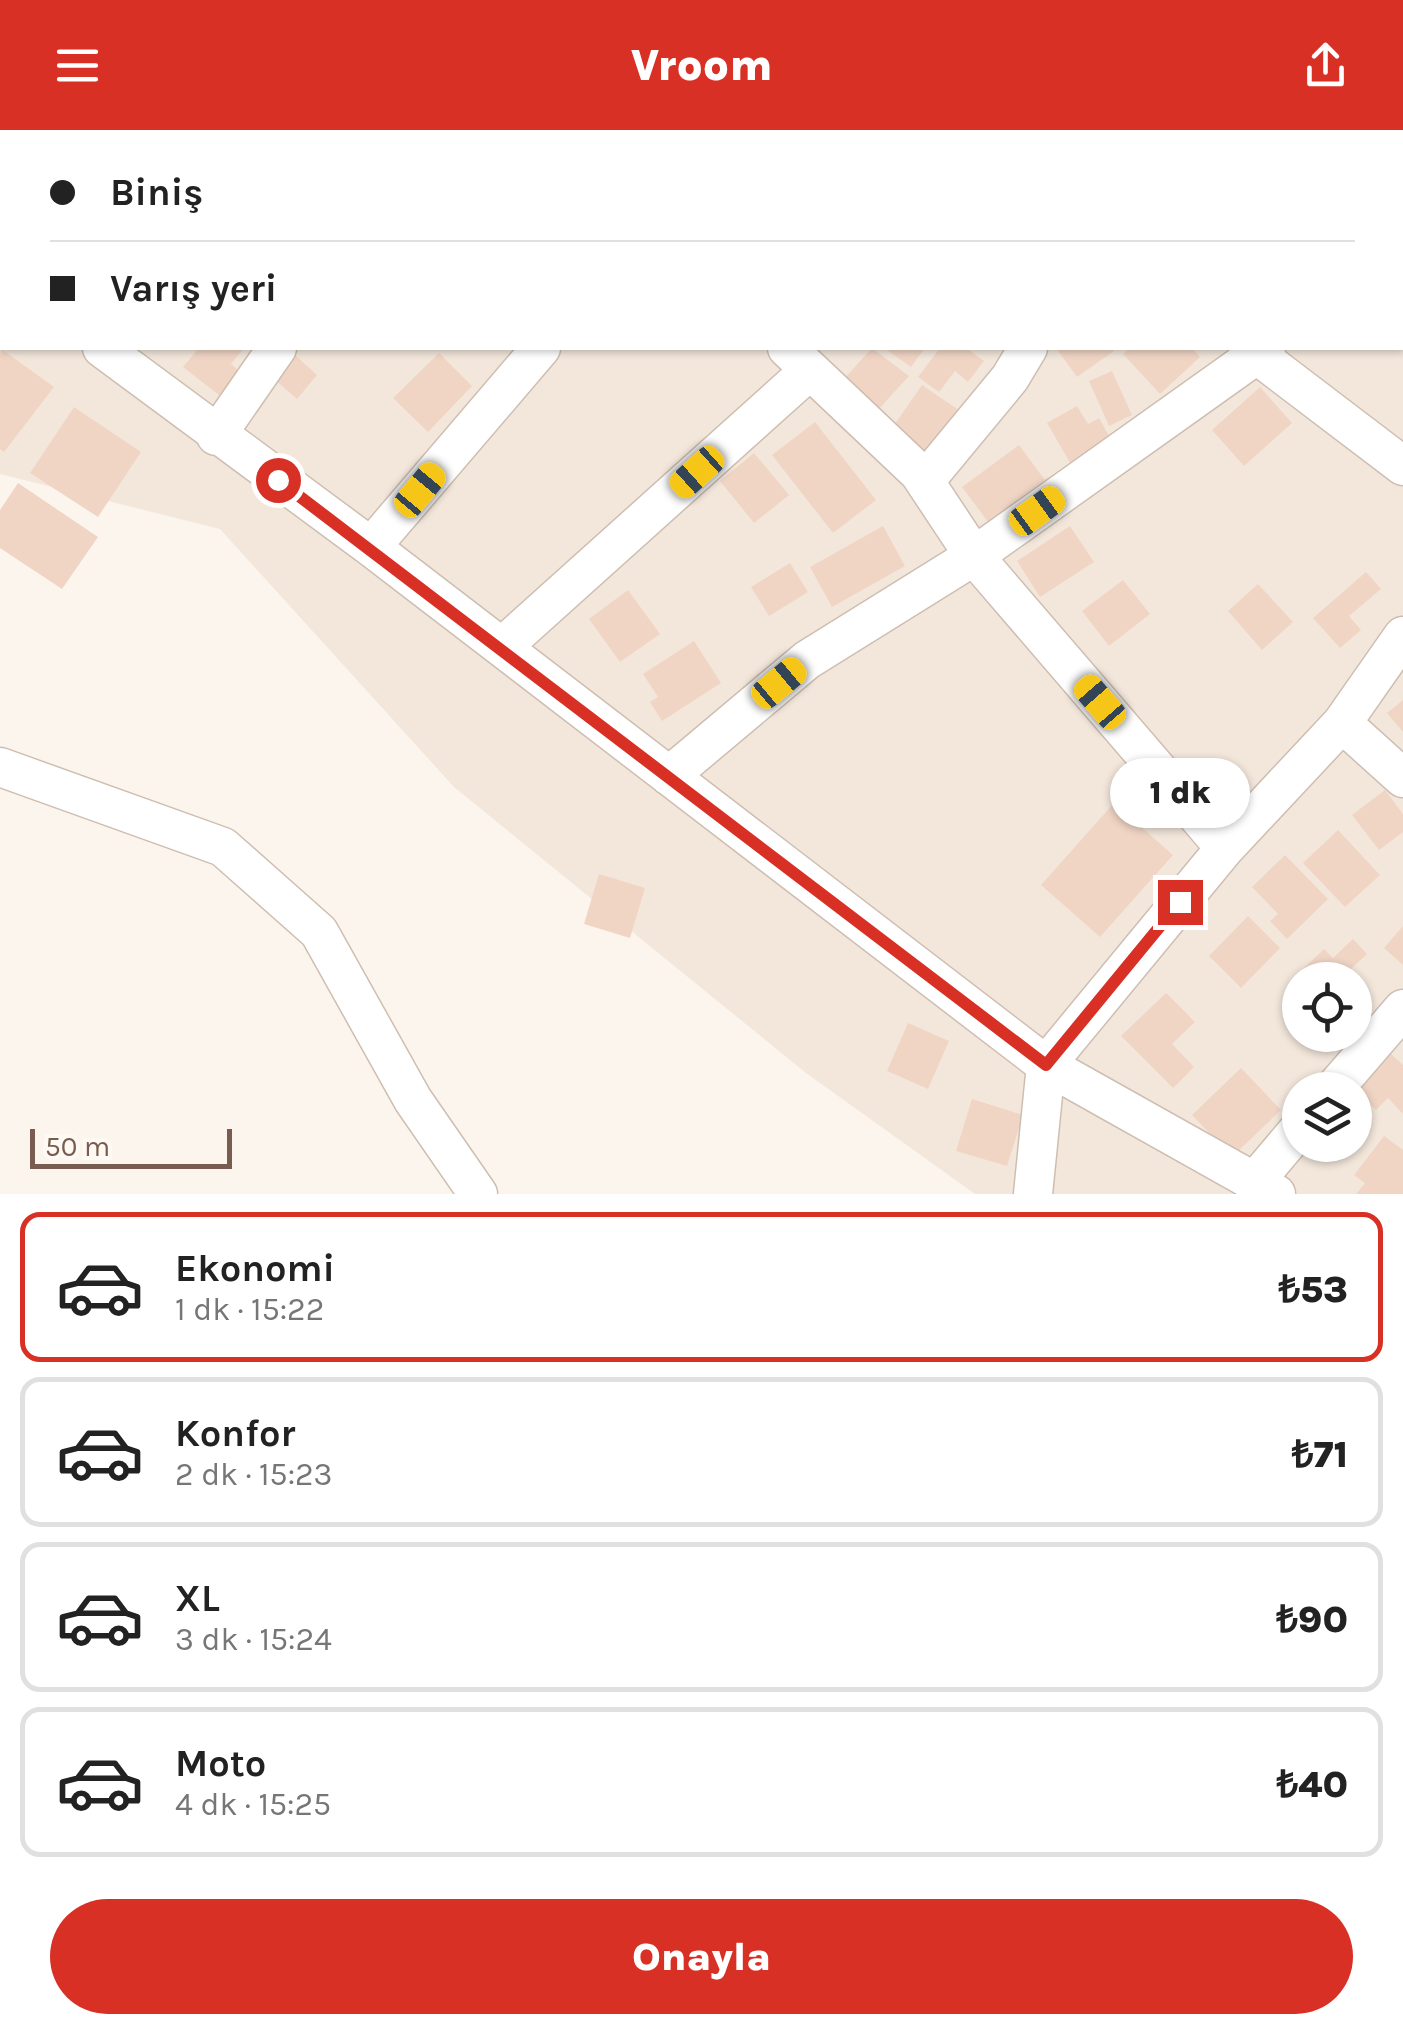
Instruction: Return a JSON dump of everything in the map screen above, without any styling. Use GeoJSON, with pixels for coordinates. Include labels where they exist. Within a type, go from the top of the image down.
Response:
{"type":"FeatureCollection","features":[{"type":"Feature","properties":{"kind":"street"},"geometry":{"type":"LineString","coordinates":[[105,350],[371,547],[1046,1065],[1266,1187],[1282,1159]]}},
{"type":"Feature","properties":{"kind":"street"},"geometry":{"type":"LineString","coordinates":[[216,436],[276,350]]}},
{"type":"Feature","properties":{"kind":"street"},"geometry":{"type":"LineString","coordinates":[[371,547],[539,350]]}},
{"type":"Feature","properties":{"kind":"street"},"geometry":{"type":"LineString","coordinates":[[919,472],[934,470],[1010,378],[1027,350]]}},
{"type":"Feature","properties":{"kind":"street"},"geometry":{"type":"LineString","coordinates":[[669,776],[807,660],[974,556],[1257,350]]}},
{"type":"Feature","properties":{"kind":"street"},"geometry":{"type":"LineString","coordinates":[[1259,350],[1403,466]]}},
{"type":"Feature","properties":{"kind":"street"},"geometry":{"type":"LineString","coordinates":[[502,648],[798,359],[919,472],[974,556],[1225,848]]}},
{"type":"Feature","properties":{"kind":"street"},"geometry":{"type":"LineString","coordinates":[[1034,1194],[1046,1065],[1225,848],[1342,722],[1403,636]]}},
{"type":"Feature","properties":{"kind":"street"},"geometry":{"type":"LineString","coordinates":[[1342,722],[1403,778]]}},
{"type":"Feature","properties":{"kind":"street"},"geometry":{"type":"LineString","coordinates":[[0,768],[223,848],[319,932],[412,1100],[478,1194]]}},
{"type":"Feature","properties":{"kind":"street"},"geometry":{"type":"LineString","coordinates":[[1348,1072],[1403,1008]]}},
{"type":"Feature","properties":{"kind":"shaded area"},"geometry":{"type":"Polygon","coordinates":[[[0,350],[1403,350],[1403,1194],[975,1194],[806,1073],[454,787],[220,529],[0,474],[0,350]]]}},
{"type":"Feature","properties":{"kind":"building"},"geometry":{"type":"Polygon","coordinates":[[[3,350],[54,387],[4,452],[0,449],[3,350]]]}},
{"type":"Feature","properties":{"kind":"building"},"geometry":{"type":"Polygon","coordinates":[[[197,350],[242,350],[231,364],[243,374],[224,399],[183,367],[197,350]]]}},
{"type":"Feature","properties":{"kind":"building"},"geometry":{"type":"Polygon","coordinates":[[[870,350],[909,376],[877,411],[843,380],[870,350]]]}},
{"type":"Feature","properties":{"kind":"building"},"geometry":{"type":"Polygon","coordinates":[[[887,350],[924,350],[911,367],[887,350]]]}},
{"type":"Feature","properties":{"kind":"building"},"geometry":{"type":"Polygon","coordinates":[[[938,350],[969,350],[984,361],[968,382],[955,371],[939,392],[918,377],[938,350]]]}},
{"type":"Feature","properties":{"kind":"building"},"geometry":{"type":"Polygon","coordinates":[[[1057,350],[1113,350],[1114,351],[1077,377],[1057,350]]]}},
{"type":"Feature","properties":{"kind":"building"},"geometry":{"type":"Polygon","coordinates":[[[1128,350],[1194,350],[1200,357],[1160,394],[1123,354],[1128,350]]]}},
{"type":"Feature","properties":{"kind":"building"},"geometry":{"type":"Polygon","coordinates":[[[439,353],[472,386],[428,432],[393,398],[439,353]]]}},
{"type":"Feature","properties":{"kind":"building"},"geometry":{"type":"Polygon","coordinates":[[[295,355],[317,375],[297,399],[274,379],[295,355]]]}},
{"type":"Feature","properties":{"kind":"building"},"geometry":{"type":"Polygon","coordinates":[[[1112,371],[1132,415],[1109,426],[1089,381],[1112,371]]]}},
{"type":"Feature","properties":{"kind":"building"},"geometry":{"type":"Polygon","coordinates":[[[922,385],[966,415],[932,464],[888,434],[922,385]]]}},
{"type":"Feature","properties":{"kind":"building"},"geometry":{"type":"Polygon","coordinates":[[[1260,387],[1292,423],[1244,466],[1212,430],[1260,387]]]}},
{"type":"Feature","properties":{"kind":"building"},"geometry":{"type":"Polygon","coordinates":[[[1077,406],[1088,424],[1099,418],[1117,450],[1076,473],[1047,423],[1077,406]]]}},
{"type":"Feature","properties":{"kind":"building"},"geometry":{"type":"Polygon","coordinates":[[[74,407],[141,452],[98,517],[30,473],[74,407]]]}},
{"type":"Feature","properties":{"kind":"building"},"geometry":{"type":"Polygon","coordinates":[[[815,422],[876,500],[833,533],[772,455],[815,422]]]}},
{"type":"Feature","properties":{"kind":"building"},"geometry":{"type":"Polygon","coordinates":[[[1019,445],[1045,480],[988,522],[962,487],[1019,445]]]}},
{"type":"Feature","properties":{"kind":"building"},"geometry":{"type":"Polygon","coordinates":[[[754,453],[789,495],[754,523],[720,481],[754,453]]]}},
{"type":"Feature","properties":{"kind":"building"},"geometry":{"type":"Polygon","coordinates":[[[18,483],[98,537],[62,589],[0,548],[0,510],[18,483]]]}},
{"type":"Feature","properties":{"kind":"building"},"geometry":{"type":"Polygon","coordinates":[[[883,526],[905,566],[832,607],[810,567],[883,526]]]}},
{"type":"Feature","properties":{"kind":"building"},"geometry":{"type":"Polygon","coordinates":[[[1070,526],[1094,562],[1040,597],[1017,561],[1070,526]]]}},
{"type":"Feature","properties":{"kind":"building"},"geometry":{"type":"Polygon","coordinates":[[[790,563],[808,592],[769,616],[751,587],[790,563]]]}},
{"type":"Feature","properties":{"kind":"building"},"geometry":{"type":"Polygon","coordinates":[[[1366,572],[1381,589],[1349,616],[1361,630],[1340,648],[1313,618],[1366,572]]]}},
{"type":"Feature","properties":{"kind":"building"},"geometry":{"type":"Polygon","coordinates":[[[1123,580],[1150,614],[1109,646],[1082,611],[1123,580]]]}},
{"type":"Feature","properties":{"kind":"building"},"geometry":{"type":"Polygon","coordinates":[[[1258,584],[1293,622],[1262,650],[1228,611],[1258,584]]]}},
{"type":"Feature","properties":{"kind":"building"},"geometry":{"type":"Polygon","coordinates":[[[628,590],[660,634],[620,662],[589,619],[628,590]]]}},
{"type":"Feature","properties":{"kind":"building"},"geometry":{"type":"Polygon","coordinates":[[[694,641],[721,683],[662,721],[650,702],[658,697],[643,674],[694,641]]]}},
{"type":"Feature","properties":{"kind":"building"},"geometry":{"type":"Polygon","coordinates":[[[1403,700],[1403,732],[1387,713],[1403,700]]]}},
{"type":"Feature","properties":{"kind":"building"},"geometry":{"type":"Polygon","coordinates":[[[1385,790],[1403,814],[1403,832],[1379,850],[1352,815],[1385,790]]]}},
{"type":"Feature","properties":{"kind":"building"},"geometry":{"type":"Polygon","coordinates":[[[1114,803],[1173,855],[1100,937],[1041,885],[1114,803]]]}},
{"type":"Feature","properties":{"kind":"building"},"geometry":{"type":"Polygon","coordinates":[[[1338,830],[1380,875],[1345,907],[1303,863],[1338,830]]]}},
{"type":"Feature","properties":{"kind":"building"},"geometry":{"type":"Polygon","coordinates":[[[1285,855],[1328,899],[1287,939],[1270,921],[1278,914],[1252,887],[1285,855]]]}},
{"type":"Feature","properties":{"kind":"building"},"geometry":{"type":"Polygon","coordinates":[[[599,874],[645,888],[630,938],[584,924],[599,874]]]}},
{"type":"Feature","properties":{"kind":"building"},"geometry":{"type":"Polygon","coordinates":[[[1248,916],[1280,948],[1241,988],[1209,956],[1248,916]]]}},
{"type":"Feature","properties":{"kind":"building"},"geometry":{"type":"Polygon","coordinates":[[[1403,926],[1403,965],[1384,948],[1403,926]]]}},
{"type":"Feature","properties":{"kind":"building"},"geometry":{"type":"Polygon","coordinates":[[[1353,939],[1367,954],[1358,962],[1310,962],[1324,949],[1333,958],[1353,939]]]}},
{"type":"Feature","properties":{"kind":"building"},"geometry":{"type":"Polygon","coordinates":[[[1166,993],[1195,1022],[1172,1044],[1194,1067],[1173,1088],[1121,1036],[1166,993]]]}},
{"type":"Feature","properties":{"kind":"building"},"geometry":{"type":"Polygon","coordinates":[[[908,1023],[949,1041],[928,1089],[887,1071],[908,1023]]]}},
{"type":"Feature","properties":{"kind":"building"},"geometry":{"type":"Polygon","coordinates":[[[1389,1052],[1403,1065],[1403,1114],[1388,1098],[1376,1110],[1372,1106],[1369,1072],[1389,1052]]]}},
{"type":"Feature","properties":{"kind":"building"},"geometry":{"type":"Polygon","coordinates":[[[1241,1068],[1281,1110],[1232,1157],[1192,1115],[1241,1068]]]}},
{"type":"Feature","properties":{"kind":"building"},"geometry":{"type":"Polygon","coordinates":[[[972,1099],[1023,1115],[1007,1166],[956,1151],[972,1099]]]}},
{"type":"Feature","properties":{"kind":"building"},"geometry":{"type":"Polygon","coordinates":[[[1384,1136],[1403,1150],[1403,1194],[1356,1194],[1365,1183],[1354,1175],[1364,1162],[1372,1162],[1372,1152],[1384,1136]]]}},
{"type":"Feature","properties":{"kind":"route"},"geometry":{"type":"LineString","coordinates":[[278,480],[371,547],[1046,1065],[1180,902]]}}]}
